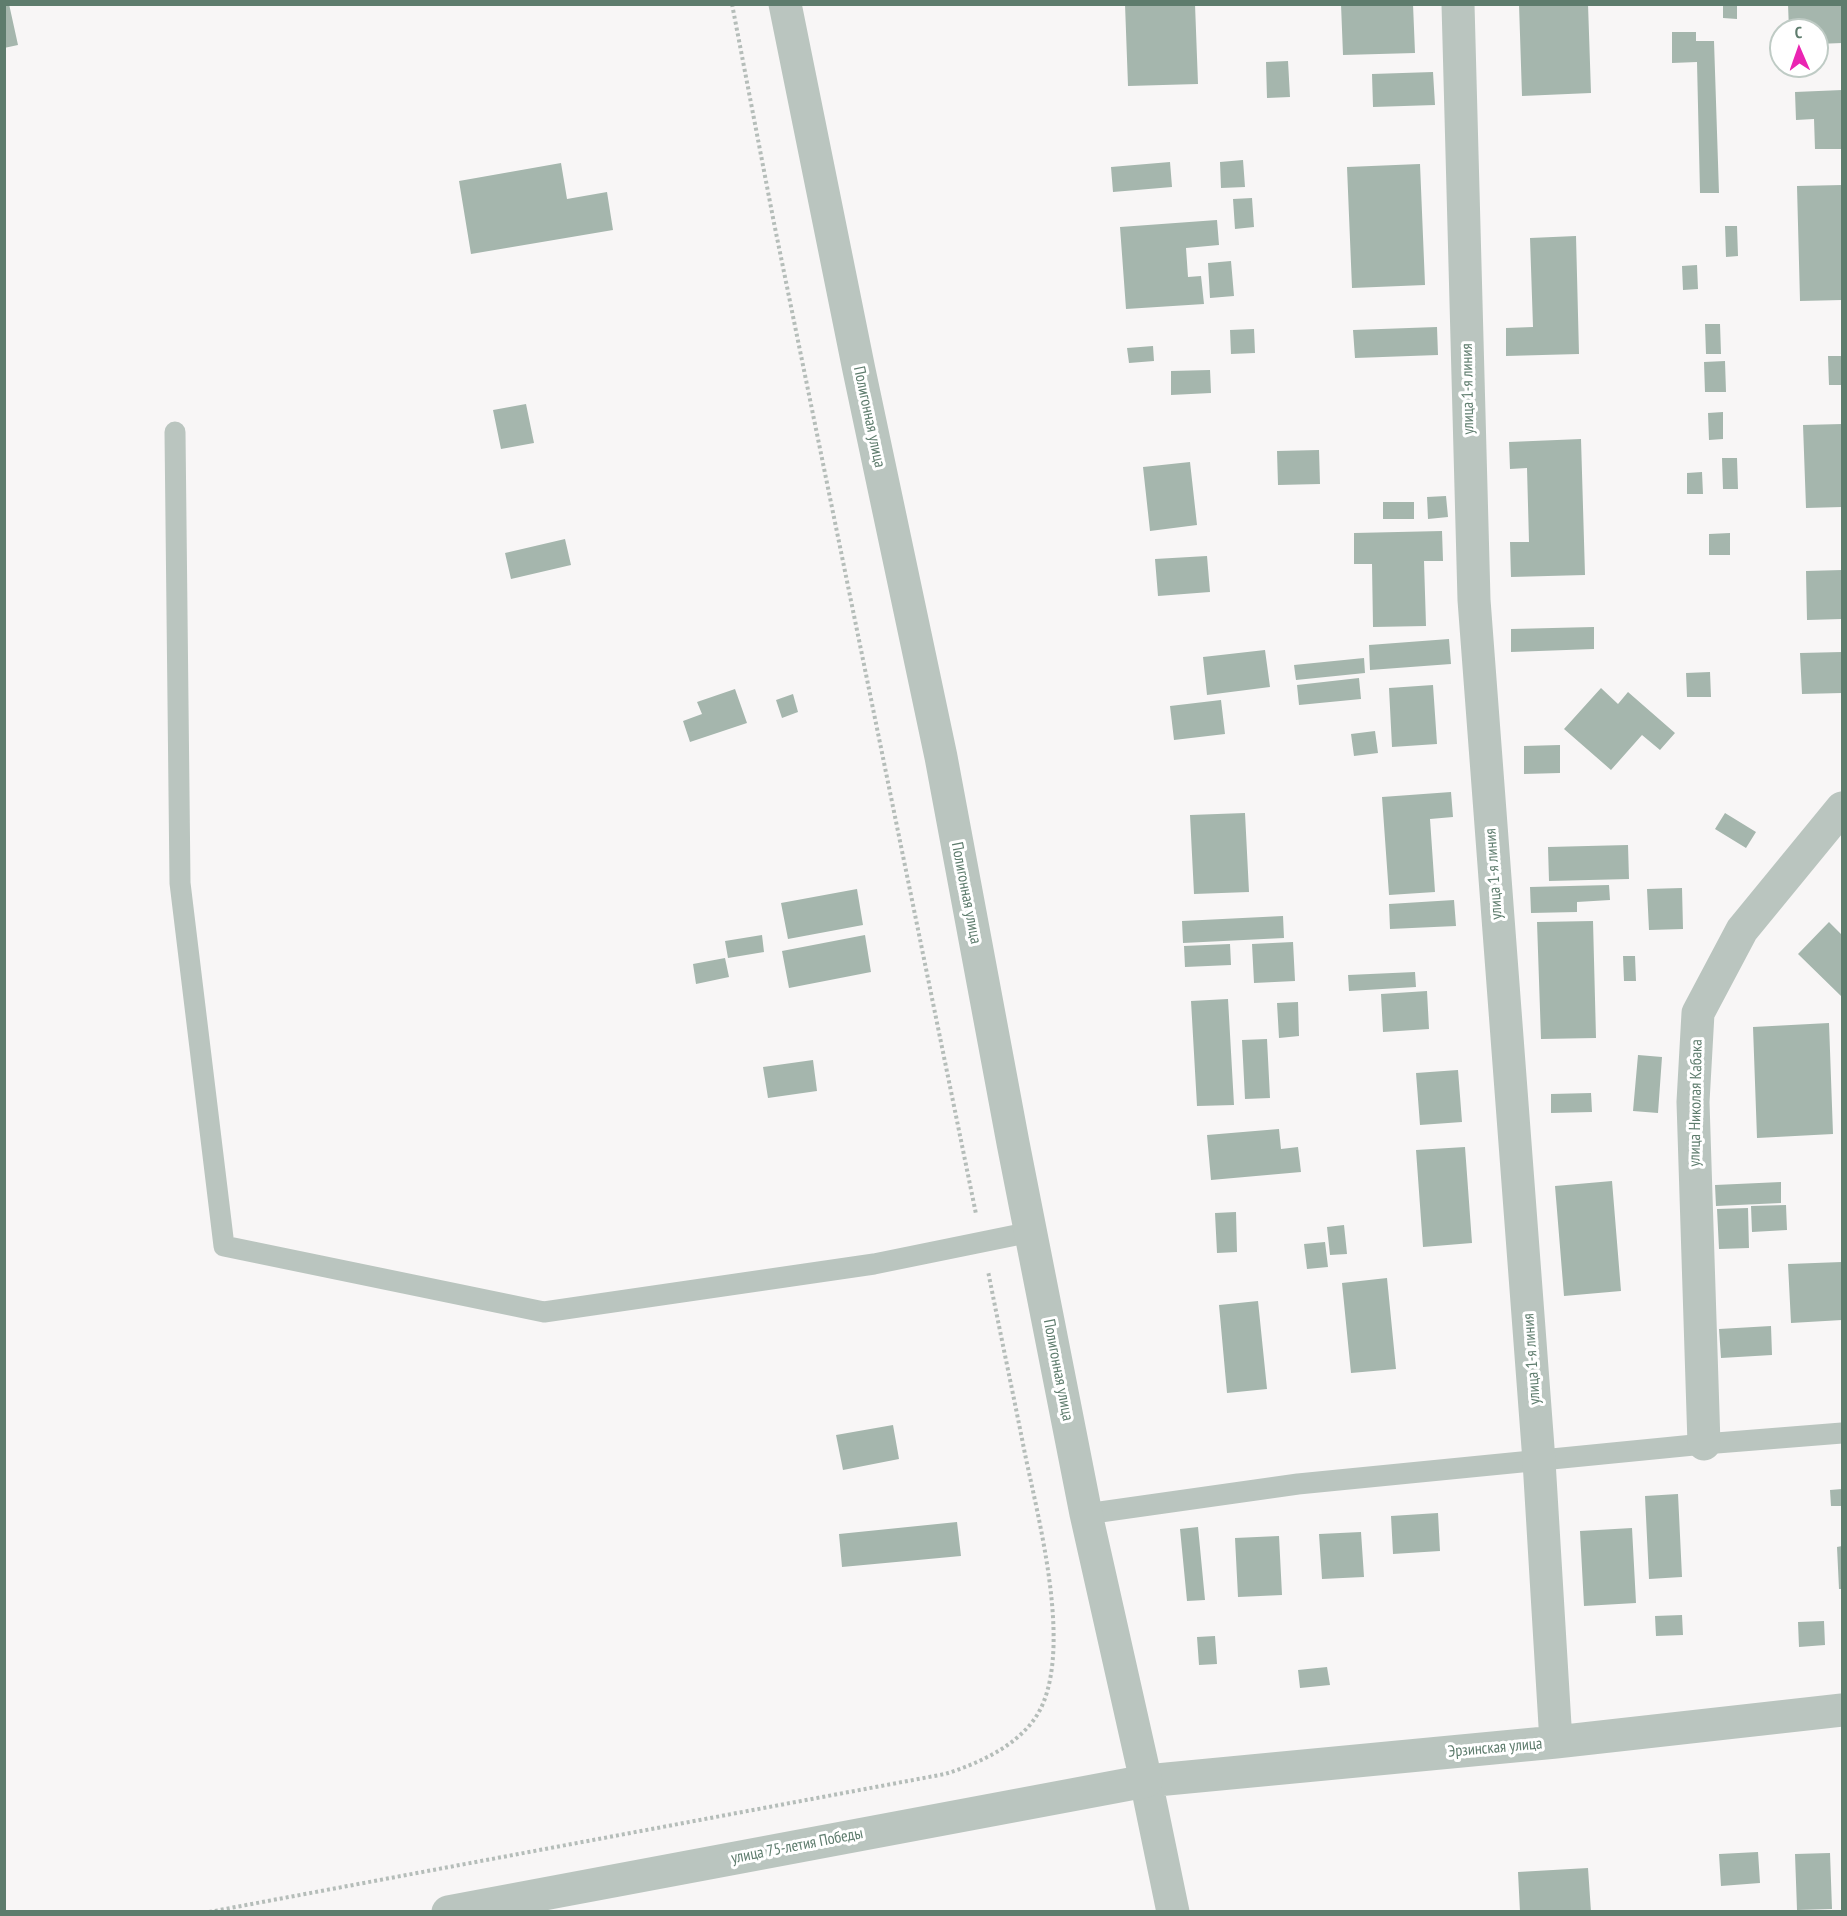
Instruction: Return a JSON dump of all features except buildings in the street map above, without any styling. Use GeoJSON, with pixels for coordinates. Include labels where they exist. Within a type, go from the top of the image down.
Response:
{"type":"FeatureCollection","features":[{"type":"Feature","properties":{"kind":"street","name":"Полигонная улица"},"geometry":{"type":"LineString","coordinates":[[785,4],[941,758],[1086,1514],[1173,1911]]}},
{"type":"Feature","properties":{"kind":"street","name":"улица 1-я линия"},"geometry":{"type":"LineString","coordinates":[[1458,4],[1474,600],[1539,1461],[1556,1742]]}},
{"type":"Feature","properties":{"kind":"street","name":"улица Николая Кабака"},"geometry":{"type":"LineString","coordinates":[[1704,1444],[1692,1102],[1698,1013],[1742,930],[1842,808]]}},
{"type":"Feature","properties":{"kind":"street","name":"Эрзинская улица"},"geometry":{"type":"LineString","coordinates":[[1146,1781],[1556,1742],[1842,1710]]}},
{"type":"Feature","properties":{"kind":"street","name":"улица 75-летия Победы"},"geometry":{"type":"LineString","coordinates":[[448,1911],[1146,1781]]}},
{"type":"Feature","properties":{"kind":"lane"},"geometry":{"type":"LineString","coordinates":[[175,432],[180,883],[224,1246],[544,1312],[874,1264],[1031,1232]]}},
{"type":"Feature","properties":{"kind":"lane"},"geometry":{"type":"LineString","coordinates":[[1086,1514],[1298,1484],[1704,1444],[1842,1433]]}},
{"type":"Feature","properties":{"kind":"path"},"geometry":{"type":"LineString","coordinates":[[209,1911],[945,1774],[974,1765],[1003,1748],[1026,1729],[1044,1702],[1051,1676],[1052,1610],[1044,1548],[774,223],[732,4]]}}]}
